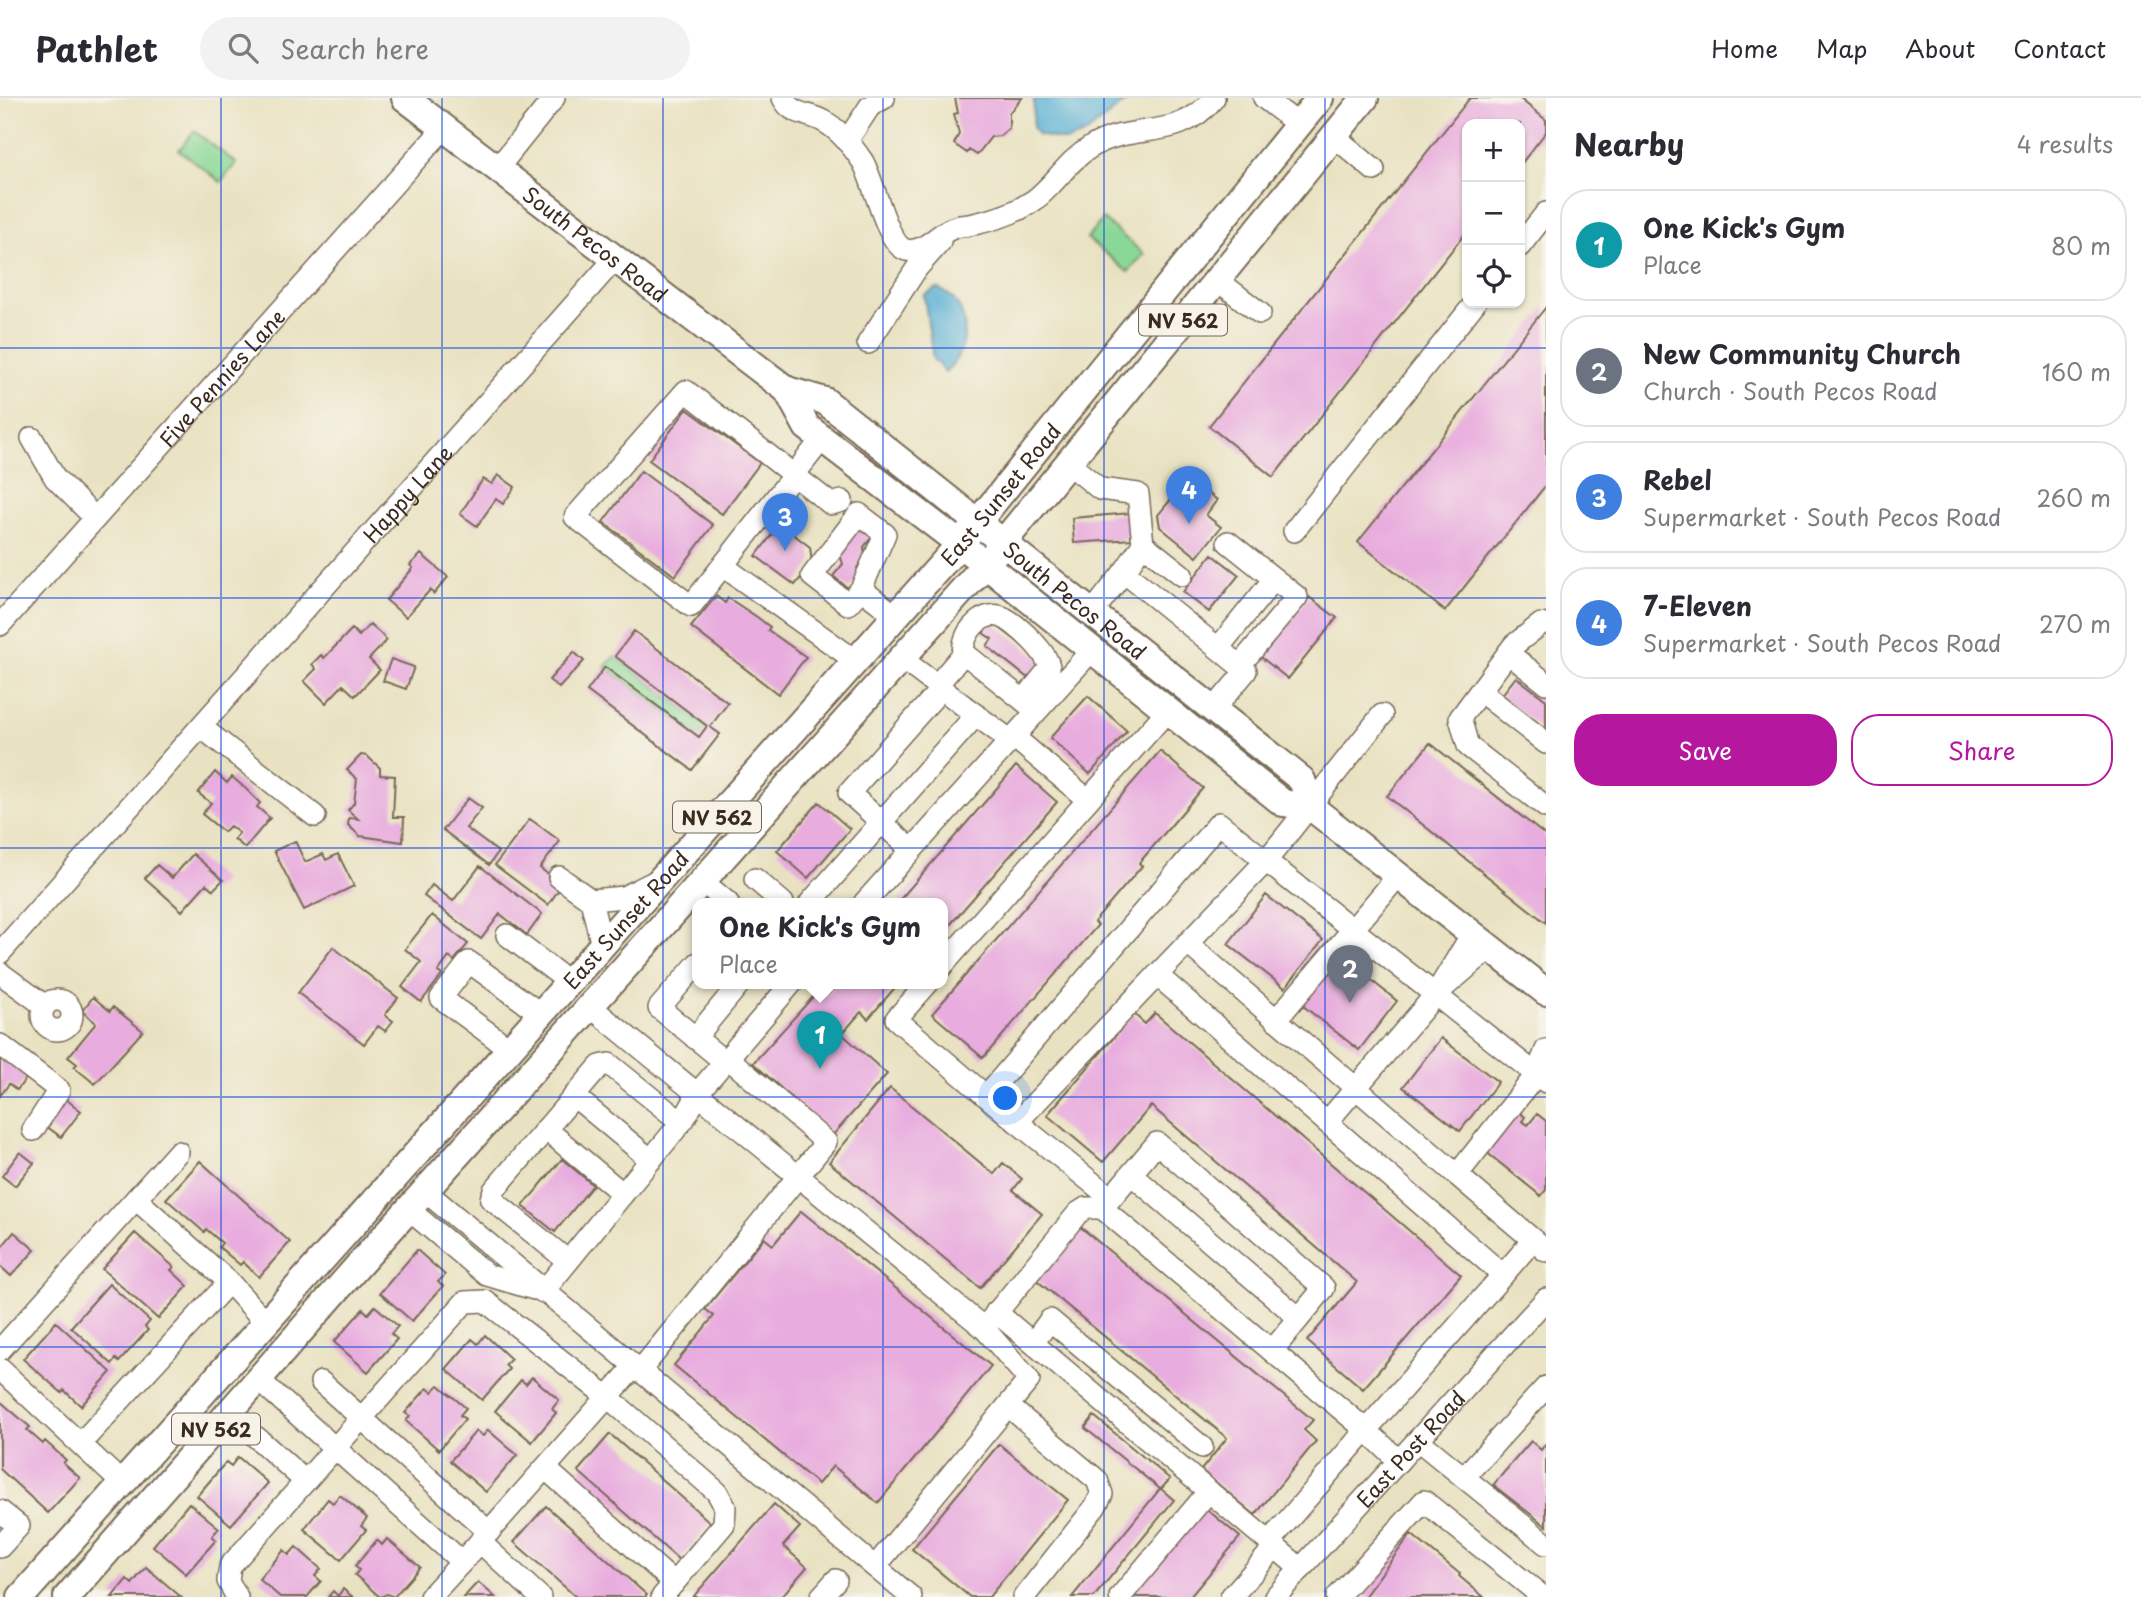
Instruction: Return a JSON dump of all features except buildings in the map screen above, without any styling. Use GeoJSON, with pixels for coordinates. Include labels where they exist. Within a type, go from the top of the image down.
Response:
{"type":"FeatureCollection","features":[{"type":"Feature","properties":{"kind":"main road","name":"South Pecos Road"},"geometry":{"type":"LineString","coordinates":[[405,98],[787,390],[825,401],[1302,780],[1311,807]]}},
{"type":"Feature","properties":{"kind":"main road"},"geometry":{"type":"LineString","coordinates":[[1334,136],[1327,131],[1329,119],[1342,98]]}},
{"type":"Feature","properties":{"kind":"main road","name":"East Sunset Road"},"geometry":{"type":"LineString","coordinates":[[66,1597],[985,565],[1364,98]]}},
{"type":"Feature","properties":{"kind":"main road"},"geometry":{"type":"LineString","coordinates":[[1216,279],[1244,219],[1305,142],[1310,122],[1303,109]]}},
{"type":"Feature","properties":{"kind":"main road","name":"East Sunset Road"},"geometry":{"type":"LineString","coordinates":[[21,1597],[960,544],[1303,109]]}},
{"type":"Feature","properties":{"kind":"main road","name":"South Pecos Road"},"geometry":{"type":"LineString","coordinates":[[787,390],[807,427],[822,439],[960,544],[1283,803],[1311,807],[1546,992]]}},
{"type":"Feature","properties":{"kind":"main road"},"geometry":{"type":"LineString","coordinates":[[704,881],[701,874],[707,857],[730,822],[762,786],[769,770],[767,760]]}},
{"type":"Feature","properties":{"kind":"main road"},"geometry":{"type":"LineString","coordinates":[[626,968],[625,961],[631,950],[676,884],[667,873]]}},
{"type":"Feature","properties":{"kind":"main road"},"geometry":{"type":"LineString","coordinates":[[393,1180],[417,1200]]}},
{"type":"Feature","properties":{"kind":"main road"},"geometry":{"type":"LineString","coordinates":[[41,1575],[66,1597]]}},
{"type":"Feature","properties":{"kind":"street"},"geometry":{"type":"LineString","coordinates":[[497,169],[554,98]]}},
{"type":"Feature","properties":{"kind":"street"},"geometry":{"type":"LineString","coordinates":[[783,98],[786,105],[822,121],[847,142],[871,176],[893,241],[905,250],[916,250],[953,228],[975,224],[1032,202],[1071,159],[1094,145],[1116,135],[1161,131],[1186,123],[1202,113],[1214,98]]}},
{"type":"Feature","properties":{"kind":"street"},"geometry":{"type":"LineString","coordinates":[[847,142],[870,106],[884,98]]}},
{"type":"Feature","properties":{"kind":"street"},"geometry":{"type":"LineString","coordinates":[[1264,98],[1303,109]]}},
{"type":"Feature","properties":{"kind":"street","name":"Five Pennies Lane"},"geometry":{"type":"LineString","coordinates":[[0,625],[444,128]]}},
{"type":"Feature","properties":{"kind":"street"},"geometry":{"type":"LineString","coordinates":[[1334,136],[1374,170]]}},
{"type":"Feature","properties":{"kind":"street"},"geometry":{"type":"LineString","coordinates":[[1521,245],[1546,213]]}},
{"type":"Feature","properties":{"kind":"street"},"geometry":{"type":"LineString","coordinates":[[868,343],[917,268],[953,228]]}},
{"type":"Feature","properties":{"kind":"street","name":"Happy Lane"},"geometry":{"type":"LineString","coordinates":[[0,953],[614,260]]}},
{"type":"Feature","properties":{"kind":"street"},"geometry":{"type":"LineString","coordinates":[[1216,279],[1261,313]]}},
{"type":"Feature","properties":{"kind":"street"},"geometry":{"type":"LineString","coordinates":[[1294,531],[1471,308]]}},
{"type":"Feature","properties":{"kind":"street"},"geometry":{"type":"LineString","coordinates":[[822,439],[794,474],[723,566],[691,606],[575,517],[686,391],[794,474],[831,504],[850,508],[884,534],[861,589],[848,604],[812,576],[850,508],[865,471]]}},
{"type":"Feature","properties":{"kind":"street"},"geometry":{"type":"LineString","coordinates":[[32,438],[55,478],[95,518]]}},
{"type":"Feature","properties":{"kind":"street"},"geometry":{"type":"LineString","coordinates":[[1068,463],[1100,489],[1138,494],[1143,544],[1091,614]]}},
{"type":"Feature","properties":{"kind":"street"},"geometry":{"type":"LineString","coordinates":[[1228,542],[1297,597],[1240,666]]}},
{"type":"Feature","properties":{"kind":"street"},"geometry":{"type":"LineString","coordinates":[[1143,544],[1182,575]]}},
{"type":"Feature","properties":{"kind":"street"},"geometry":{"type":"LineString","coordinates":[[723,566],[856,661]]}},
{"type":"Feature","properties":{"kind":"street"},"geometry":{"type":"LineString","coordinates":[[1124,572],[1246,671],[1213,710]]}},
{"type":"Feature","properties":{"kind":"street"},"geometry":{"type":"LineString","coordinates":[[1219,647],[1274,579]]}},
{"type":"Feature","properties":{"kind":"street"},"geometry":{"type":"LineString","coordinates":[[861,589],[896,616]]}},
{"type":"Feature","properties":{"kind":"street"},"geometry":{"type":"LineString","coordinates":[[869,898],[912,850],[1012,739],[1049,668],[1050,662],[1046,653],[1001,617],[991,616],[969,630],[963,639],[964,653],[939,687],[849,793],[912,850]]}},
{"type":"Feature","properties":{"kind":"street"},"geometry":{"type":"LineString","coordinates":[[1544,623],[1508,653],[1460,718],[1468,746],[1546,807]]}},
{"type":"Feature","properties":{"kind":"street"},"geometry":{"type":"LineString","coordinates":[[1031,706],[1091,651]]}},
{"type":"Feature","properties":{"kind":"street"},"geometry":{"type":"LineString","coordinates":[[964,653],[1031,706]]}},
{"type":"Feature","properties":{"kind":"street"},"geometry":{"type":"LineString","coordinates":[[1508,653],[1546,683]]}},
{"type":"Feature","properties":{"kind":"street"},"geometry":{"type":"LineString","coordinates":[[902,659],[975,715],[1012,739],[1088,800]]}},
{"type":"Feature","properties":{"kind":"street"},"geometry":{"type":"LineString","coordinates":[[1480,691],[1546,743]]}},
{"type":"Feature","properties":{"kind":"street"},"geometry":{"type":"LineString","coordinates":[[948,961],[1167,712]]}},
{"type":"Feature","properties":{"kind":"street"},"geometry":{"type":"LineString","coordinates":[[814,898],[975,715]]}},
{"type":"Feature","properties":{"kind":"street"},"geometry":{"type":"LineString","coordinates":[[1017,1122],[1266,861],[1382,715]]}},
{"type":"Feature","properties":{"kind":"street"},"geometry":{"type":"LineString","coordinates":[[201,727],[316,816]]}},
{"type":"Feature","properties":{"kind":"street"},"geometry":{"type":"LineString","coordinates":[[986,1096],[1219,823],[1435,995],[1543,1075]]}},
{"type":"Feature","properties":{"kind":"street"},"geometry":{"type":"LineString","coordinates":[[559,877],[591,900],[624,897],[645,888],[667,873]]}},
{"type":"Feature","properties":{"kind":"street"},"geometry":{"type":"LineString","coordinates":[[1276,1020],[1398,876]]}},
{"type":"Feature","properties":{"kind":"street"},"geometry":{"type":"LineString","coordinates":[[755,879],[777,898]]}},
{"type":"Feature","properties":{"kind":"street"},"geometry":{"type":"LineString","coordinates":[[704,881],[722,898]]}},
{"type":"Feature","properties":{"kind":"street"},"geometry":{"type":"LineString","coordinates":[[591,900],[601,946]]}},
{"type":"Feature","properties":{"kind":"street"},"geometry":{"type":"LineString","coordinates":[[507,935],[569,982]]}},
{"type":"Feature","properties":{"kind":"street"},"geometry":{"type":"LineString","coordinates":[[1327,1122],[1481,941]]}},
{"type":"Feature","properties":{"kind":"street"},"geometry":{"type":"LineString","coordinates":[[1187,943],[1457,1175],[1540,1242],[1503,1275],[1366,1430],[1231,1597]]}},
{"type":"Feature","properties":{"kind":"street"},"geometry":{"type":"LineString","coordinates":[[510,1049],[441,998],[470,962],[541,1014]]}},
{"type":"Feature","properties":{"kind":"street"},"geometry":{"type":"LineString","coordinates":[[430,1597],[636,1370],[800,1177],[826,1142],[659,1008],[692,970]]}},
{"type":"Feature","properties":{"kind":"street"},"geometry":{"type":"LineString","coordinates":[[0,973],[45,1006]]}},
{"type":"Feature","properties":{"kind":"street"},"geometry":{"type":"LineString","coordinates":[[1157,975],[1503,1275]]}},
{"type":"Feature","properties":{"kind":"street"},"geometry":{"type":"LineString","coordinates":[[695,1038],[735,989]]}},
{"type":"Feature","properties":{"kind":"street"},"geometry":{"type":"LineString","coordinates":[[543,1292],[681,1122],[698,1094],[787,989]]}},
{"type":"Feature","properties":{"kind":"street"},"geometry":{"type":"LineString","coordinates":[[923,989],[896,1019],[1017,1122],[1399,1461]]}},
{"type":"Feature","properties":{"kind":"street"},"geometry":{"type":"LineString","coordinates":[[591,1007],[800,1177],[990,1320],[1033,1343],[1301,1569]]}},
{"type":"Feature","properties":{"kind":"street"},"geometry":{"type":"LineString","coordinates":[[0,1045],[59,1090],[33,1130]]}},
{"type":"Feature","properties":{"kind":"street"},"geometry":{"type":"LineString","coordinates":[[1457,1175],[1543,1075],[1546,1050]]}},
{"type":"Feature","properties":{"kind":"street"},"geometry":{"type":"LineString","coordinates":[[568,1261],[491,1199],[494,1190],[600,1066],[610,1064],[681,1122]]}},
{"type":"Feature","properties":{"kind":"street"},"geometry":{"type":"LineString","coordinates":[[575,1096],[651,1160]]}},
{"type":"Feature","properties":{"kind":"street"},"geometry":{"type":"LineString","coordinates":[[546,1129],[623,1194]]}},
{"type":"Feature","properties":{"kind":"street"},"geometry":{"type":"LineString","coordinates":[[990,1320],[1078,1213],[1106,1203],[1157,1143],[1324,1288],[1272,1351]]}},
{"type":"Feature","properties":{"kind":"street"},"geometry":{"type":"LineString","coordinates":[[0,1350],[178,1152]]}},
{"type":"Feature","properties":{"kind":"street"},"geometry":{"type":"LineString","coordinates":[[1131,1174],[1299,1318]]}},
{"type":"Feature","properties":{"kind":"street"},"geometry":{"type":"LineString","coordinates":[[136,1199],[229,1282],[266,1322]]}},
{"type":"Feature","properties":{"kind":"street"},"geometry":{"type":"LineString","coordinates":[[417,1200],[543,1292],[911,1597]]}},
{"type":"Feature","properties":{"kind":"street"},"geometry":{"type":"LineString","coordinates":[[81,1443],[229,1282]]}},
{"type":"Feature","properties":{"kind":"street","name":"East Post Road"},"geometry":{"type":"LineString","coordinates":[[1275,1597],[1546,1299]]}},
{"type":"Feature","properties":{"kind":"street"},"geometry":{"type":"LineString","coordinates":[[237,1597],[228,1581],[230,1566],[465,1302],[485,1301],[496,1307],[609,1398],[718,1492],[725,1507],[724,1524],[717,1536],[668,1590],[546,1468]]}},
{"type":"Feature","properties":{"kind":"street"},"geometry":{"type":"LineString","coordinates":[[875,1567],[1029,1380],[990,1320]]}},
{"type":"Feature","properties":{"kind":"street"},"geometry":{"type":"LineString","coordinates":[[1033,1343],[1050,1320],[1202,1447]]}},
{"type":"Feature","properties":{"kind":"street"},"geometry":{"type":"LineString","coordinates":[[0,1369],[122,1483]]}},
{"type":"Feature","properties":{"kind":"street"},"geometry":{"type":"LineString","coordinates":[[259,1380],[462,1562]]}},
{"type":"Feature","properties":{"kind":"street"},"geometry":{"type":"LineString","coordinates":[[321,1382],[362,1418],[484,1537],[540,1597]]}},
{"type":"Feature","properties":{"kind":"street"},"geometry":{"type":"LineString","coordinates":[[1464,1477],[1546,1387]]}},
{"type":"Feature","properties":{"kind":"street"},"geometry":{"type":"LineString","coordinates":[[1008,1406],[1097,1480],[1102,1494],[1095,1507],[1024,1597]]}},
{"type":"Feature","properties":{"kind":"street"},"geometry":{"type":"LineString","coordinates":[[256,1437],[306,1481]]}},
{"type":"Feature","properties":{"kind":"street"},"geometry":{"type":"LineString","coordinates":[[1418,1440],[1546,1544]]}},
{"type":"Feature","properties":{"kind":"street"},"geometry":{"type":"LineString","coordinates":[[1120,1597],[1209,1491]]}},
{"type":"Feature","properties":{"kind":"street"},"geometry":{"type":"LineString","coordinates":[[1337,1597],[1424,1501],[1543,1597]]}},
{"type":"Feature","properties":{"kind":"street"},"geometry":{"type":"LineString","coordinates":[[0,1511],[19,1526],[0,1547]]}},
{"type":"Feature","properties":{"kind":"street"},"geometry":{"type":"LineString","coordinates":[[821,1597],[836,1580]]}},
{"type":"Feature","properties":{"kind":"green space"},"geometry":{"type":"Polygon","coordinates":[[[194,131],[236,163],[221,182],[179,150],[194,131]]]}},
{"type":"Feature","properties":{"kind":"green space"},"geometry":{"type":"Polygon","coordinates":[[[1103,219],[1144,254],[1128,272],[1087,238],[1103,219]]]}},
{"type":"Feature","properties":{"kind":"green space"},"geometry":{"type":"Polygon","coordinates":[[[615,656],[707,726],[699,737],[605,667],[615,656]]]}},
{"type":"Feature","properties":{"kind":"water"},"geometry":{"type":"Polygon","coordinates":[[[1034,98],[1130,98],[1084,135],[1067,141],[1038,135],[1033,127],[1034,98]]]}},
{"type":"Feature","properties":{"kind":"water"},"geometry":{"type":"Polygon","coordinates":[[[937,288],[957,304],[965,327],[960,351],[945,372],[933,359],[924,295],[937,288]]]}},
{"type":"Feature","properties":{"kind":"place","name":"7-Eleven"},"geometry":{"type":"Point","coordinates":[1189,524]}},
{"type":"Feature","properties":{"kind":"place","name":"Rebel"},"geometry":{"type":"Point","coordinates":[785,551]}},
{"type":"Feature","properties":{"kind":"place","name":"New Community Church"},"geometry":{"type":"Point","coordinates":[1350,1003]}},
{"type":"Feature","properties":{"kind":"place","name":"One Kick's Gym"},"geometry":{"type":"Point","coordinates":[820,1069]}}]}
